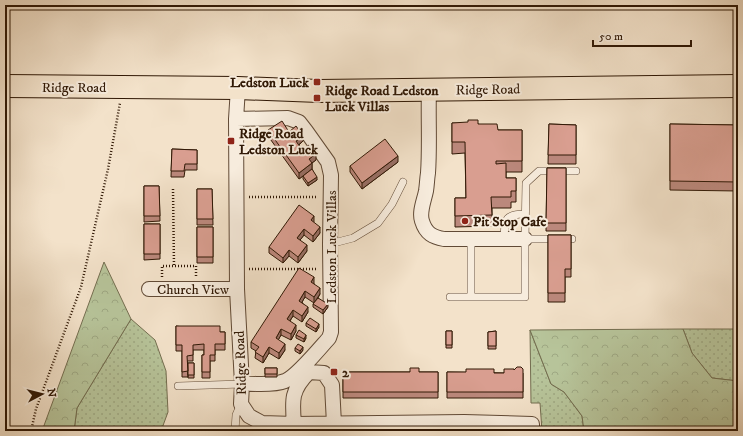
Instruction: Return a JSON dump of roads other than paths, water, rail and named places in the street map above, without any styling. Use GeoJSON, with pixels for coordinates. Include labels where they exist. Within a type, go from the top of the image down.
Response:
{"type":"FeatureCollection","features":[{"type":"Feature","properties":{"kind":"main road","name":"Ridge Road"},"geometry":{"type":"LineString","coordinates":[[5,86],[319,90],[738,86]]}},
{"type":"Feature","properties":{"kind":"street","name":"Ridge Road"},"geometry":{"type":"LineString","coordinates":[[238,88],[236,118],[236,289],[242,384],[241,404],[249,416],[262,423],[294,424],[333,428],[464,422],[532,424],[532,431]]}},
{"type":"Feature","properties":{"kind":"street"},"geometry":{"type":"LineString","coordinates":[[428,89],[428,172],[422,211],[424,227],[429,234],[436,238],[444,239],[525,239]]}},
{"type":"Feature","properties":{"kind":"street","name":"Ledston Luck Villas"},"geometry":{"type":"LineString","coordinates":[[236,118],[288,118],[299,122],[328,162],[331,175],[331,332],[329,338],[294,375],[286,381],[276,383],[242,384]]}},
{"type":"Feature","properties":{"kind":"street","name":"Church View"},"geometry":{"type":"LineString","coordinates":[[155,289],[236,289]]}},
{"type":"Feature","properties":{"kind":"street"},"geometry":{"type":"LineString","coordinates":[[294,424],[293,406],[295,390],[309,372],[324,373],[332,385],[333,428]]}},
{"type":"Feature","properties":{"kind":"lane"},"geometry":{"type":"LineString","coordinates":[[450,297],[525,296],[526,183],[539,171],[576,171]]}},
{"type":"Feature","properties":{"kind":"lane"},"geometry":{"type":"LineString","coordinates":[[330,244],[353,238],[378,223],[392,204],[403,182]]}},
{"type":"Feature","properties":{"kind":"lane"},"geometry":{"type":"LineString","coordinates":[[504,239],[505,224],[507,219],[514,214],[525,214]]}},
{"type":"Feature","properties":{"kind":"lane"},"geometry":{"type":"LineString","coordinates":[[471,239],[471,297]]}},
{"type":"Feature","properties":{"kind":"lane"},"geometry":{"type":"LineString","coordinates":[[525,239],[572,240]]}},
{"type":"Feature","properties":{"kind":"lane"},"geometry":{"type":"LineString","coordinates":[[178,386],[242,384]]}},
{"type":"Feature","properties":{"kind":"lane"},"geometry":{"type":"LineString","coordinates":[[234,431],[236,415],[241,404]]}},
{"type":"Feature","properties":{"kind":"place","name":"Ledston Luck"},"geometry":{"type":"Point","coordinates":[317,82]}},
{"type":"Feature","properties":{"kind":"place","name":"Ridge Road Ledston Luck Villas"},"geometry":{"type":"Point","coordinates":[317,98]}},
{"type":"Feature","properties":{"kind":"place","name":"Ridge Road Ledston Luck"},"geometry":{"type":"Point","coordinates":[231,141]}},
{"type":"Feature","properties":{"kind":"place","name":"Pit Stop Cafe"},"geometry":{"type":"Point","coordinates":[465,221]}},
{"type":"Feature","properties":{"kind":"place","name":"2"},"geometry":{"type":"Point","coordinates":[334,372]}}]}
